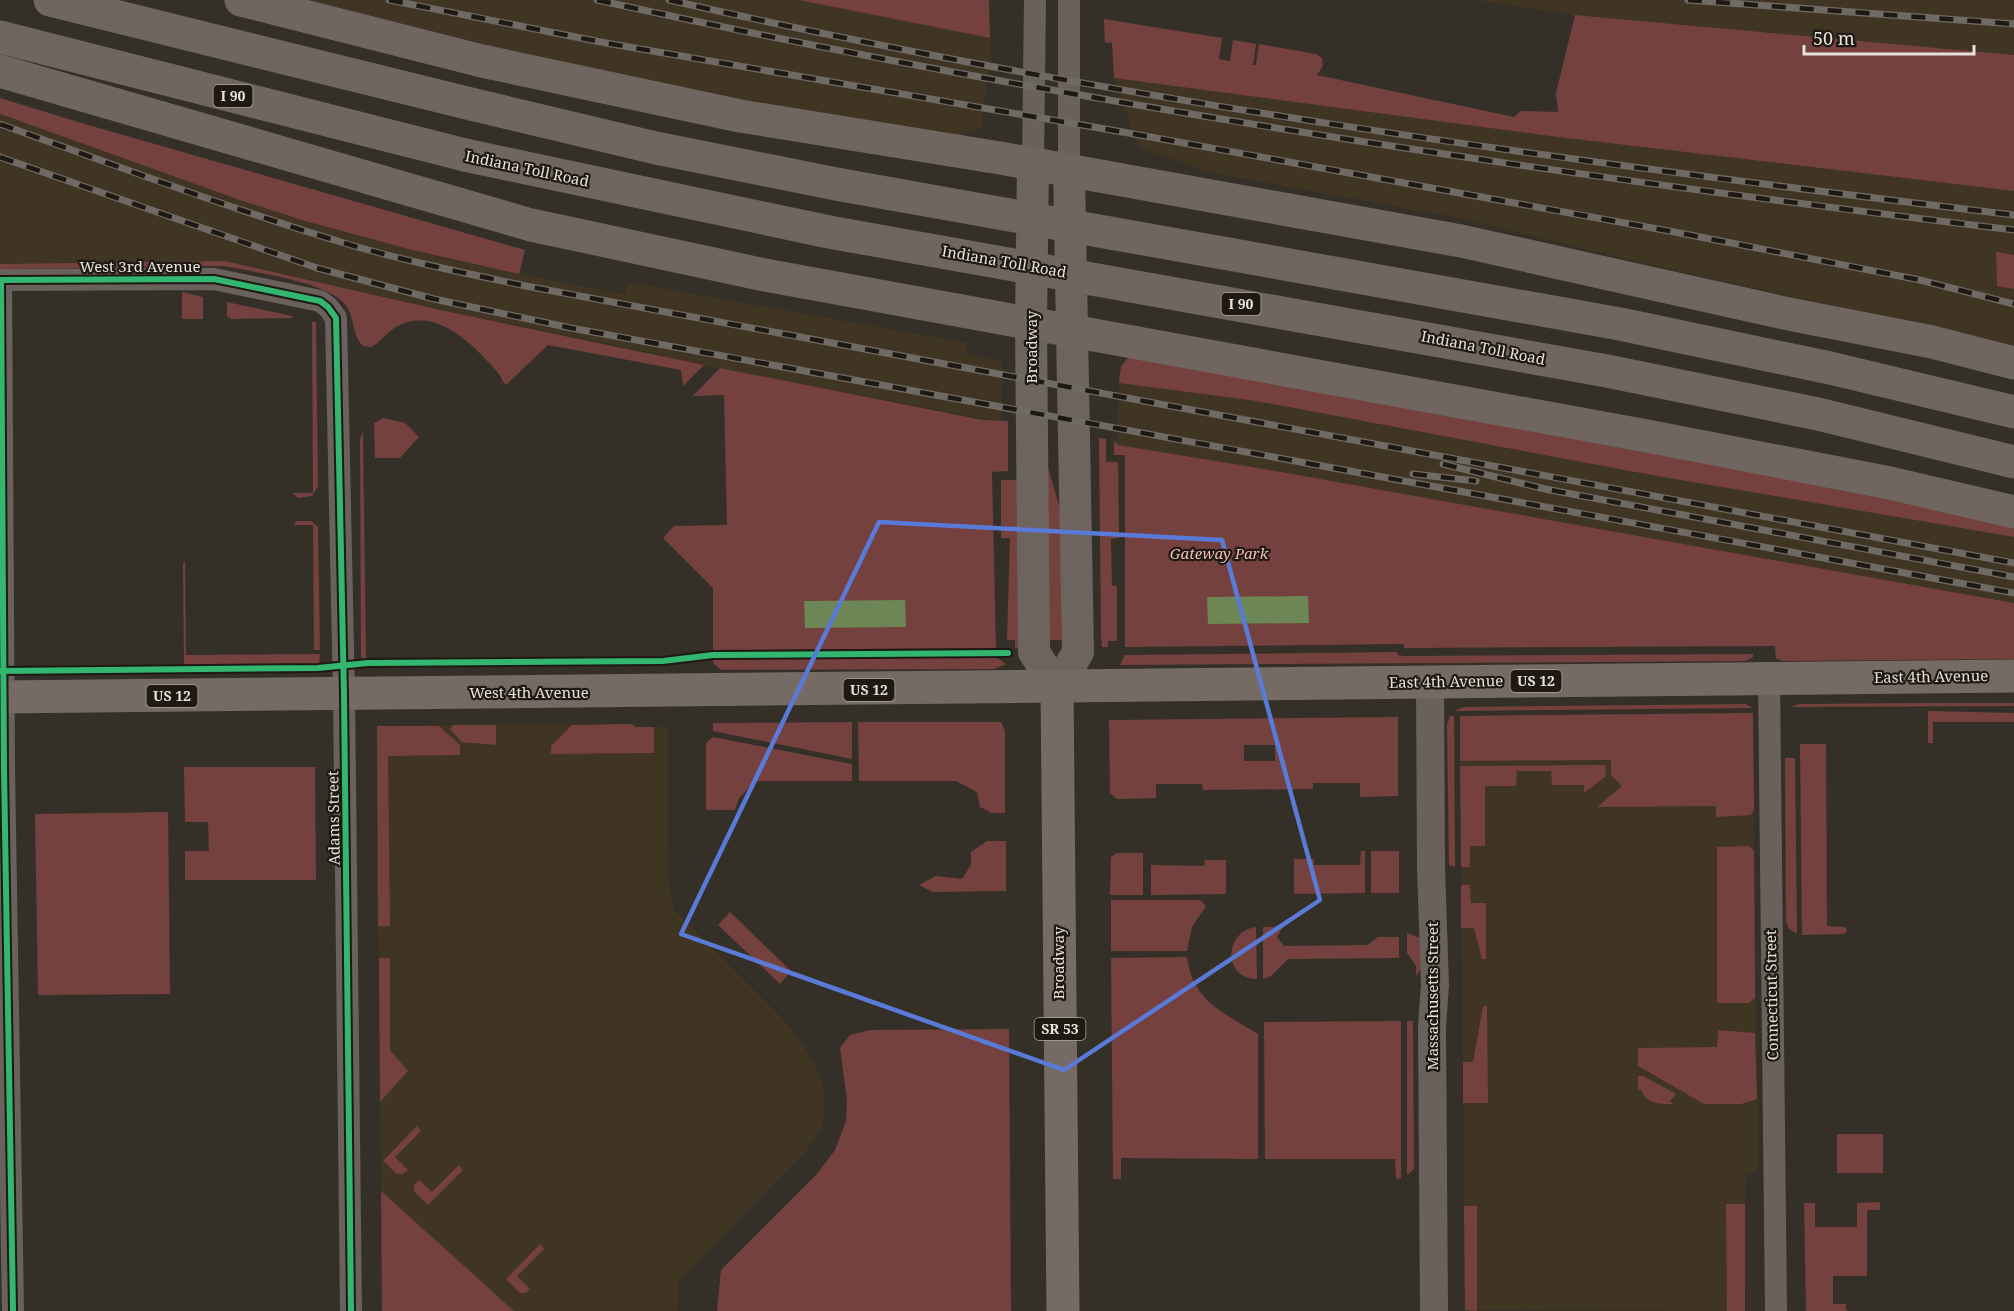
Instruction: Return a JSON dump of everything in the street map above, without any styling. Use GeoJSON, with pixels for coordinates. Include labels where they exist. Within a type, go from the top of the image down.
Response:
{"type":"FeatureCollection","features":[{"type":"Feature","properties":{"kind":"highway"},"geometry":{"type":"LineString","coordinates":[[50,0],[656,148],[836,184],[1620,324],[1830,368],[2014,412]]}},
{"type":"Feature","properties":{"kind":"highway"},"geometry":{"type":"LineString","coordinates":[[241,0],[482,61],[729,113],[1033,164],[1461,241],[1789,314],[1932,342],[2014,363]]}},
{"type":"Feature","properties":{"kind":"highway","name":"Indiana Toll Road"},"geometry":{"type":"LineString","coordinates":[[0,37],[465,155],[829,232],[1606,371],[1818,414],[2014,462]]}},
{"type":"Feature","properties":{"kind":"highway"},"geometry":{"type":"LineString","coordinates":[[0,71],[531,225],[765,275],[1890,483],[2014,512]]}},
{"type":"Feature","properties":{"kind":"main road","name":"Broadway"},"geometry":{"type":"LineString","coordinates":[[1033,164],[1031,324],[1034,652],[1057,688],[1063,1311]]}},
{"type":"Feature","properties":{"kind":"main road"},"geometry":{"type":"LineString","coordinates":[[1057,688],[1078,652],[1070,331],[1069,171]]}},
{"type":"Feature","properties":{"kind":"main road","name":"East 4th Avenue"},"geometry":{"type":"LineString","coordinates":[[1057,688],[2014,676]]}},
{"type":"Feature","properties":{"kind":"main road","name":"West 4th Avenue"},"geometry":{"type":"LineString","coordinates":[[2,697],[1057,688]]}},
{"type":"Feature","properties":{"kind":"street","name":"Broadway"},"geometry":{"type":"LineString","coordinates":[[1033,164],[1035,0]]}},
{"type":"Feature","properties":{"kind":"street"},"geometry":{"type":"LineString","coordinates":[[1069,0],[1069,171]]}},
{"type":"Feature","properties":{"kind":"street","name":"West 3rd Avenue"},"geometry":{"type":"LineString","coordinates":[[0,280],[214,279],[320,301],[334,313],[337,325]]}},
{"type":"Feature","properties":{"kind":"street"},"geometry":{"type":"LineString","coordinates":[[0,280],[2,697],[14,1311]]}},
{"type":"Feature","properties":{"kind":"street","name":"Adams Street"},"geometry":{"type":"LineString","coordinates":[[337,325],[351,1311]]}},
{"type":"Feature","properties":{"kind":"street","name":"Connecticut Street"},"geometry":{"type":"LineString","coordinates":[[1768,679],[1776,1311]]}},
{"type":"Feature","properties":{"kind":"street","name":"Massachusetts Street"},"geometry":{"type":"LineString","coordinates":[[1430,682],[1431,868],[1435,985],[1432,1027],[1434,1311]]}},
{"type":"Feature","properties":{"kind":"highlighted area"},"geometry":{"type":"Polygon","coordinates":[[[879,522],[1222,540],[1320,900],[1064,1070],[681,934],[879,522]]]}},
{"type":"Feature","properties":{"kind":"shaded area"},"geometry":{"type":"Polygon","coordinates":[[[308,0],[799,0],[990,38],[991,57],[981,128],[952,141],[744,102],[482,44],[308,0]]]}},
{"type":"Feature","properties":{"kind":"shaded area"},"geometry":{"type":"Polygon","coordinates":[[[1475,0],[2014,0],[2014,55],[1575,15],[1475,0]]]}},
{"type":"Feature","properties":{"kind":"shaded area"},"geometry":{"type":"Polygon","coordinates":[[[1114,78],[1558,137],[2014,191],[2014,255],[1996,253],[1997,285],[2014,289],[2014,346],[1663,268],[1470,220],[1213,173],[1139,148],[1114,78]]]}},
{"type":"Feature","properties":{"kind":"shaded area"},"geometry":{"type":"Polygon","coordinates":[[[0,114],[240,200],[350,234],[447,259],[625,295],[628,282],[968,343],[966,355],[1002,361],[1001,422],[662,357],[662,355],[445,311],[235,262],[0,264],[0,114]]]}},
{"type":"Feature","properties":{"kind":"shaded area"},"geometry":{"type":"Polygon","coordinates":[[[1119,383],[1256,401],[1646,474],[2014,537],[2014,603],[1247,466],[1117,445],[1119,383]]]}},
{"type":"Feature","properties":{"kind":"shaded area"},"geometry":{"type":"Polygon","coordinates":[[[1308,596],[1309,623],[1208,624],[1207,597],[1308,596]]]}},
{"type":"Feature","properties":{"kind":"shaded area"},"geometry":{"type":"Polygon","coordinates":[[[905,600],[906,627],[805,628],[804,601],[905,600]]]}},
{"type":"Feature","properties":{"kind":"shaded area"},"geometry":{"type":"Polygon","coordinates":[[[1753,713],[1758,1168],[1755,1173],[1746,1174],[1745,1311],[1465,1310],[1460,716],[1753,713]]]}},
{"type":"Feature","properties":{"kind":"shaded area"},"geometry":{"type":"Polygon","coordinates":[[[631,724],[636,727],[668,727],[669,889],[674,910],[786,1022],[800,1040],[818,1072],[824,1092],[825,1111],[820,1130],[805,1153],[678,1282],[677,1311],[382,1311],[377,726],[631,724]]]}},
{"type":"Feature","properties":{"kind":"green space"},"geometry":{"type":"Polygon","coordinates":[[[799,0],[989,0],[990,38],[799,0]]]}},
{"type":"Feature","properties":{"kind":"green space"},"geometry":{"type":"Polygon","coordinates":[[[1575,15],[2014,55],[2014,191],[1558,137],[1114,78],[1112,43],[1105,42],[1104,19],[1222,38],[1219,59],[1230,61],[1233,40],[1256,44],[1253,65],[1256,65],[1259,44],[1316,54],[1322,58],[1323,66],[1317,75],[1514,117],[1521,111],[1558,112],[1556,93],[1575,15]]]}},
{"type":"Feature","properties":{"kind":"green space"},"geometry":{"type":"Polygon","coordinates":[[[0,98],[525,250],[519,274],[412,250],[305,221],[240,200],[0,114],[0,98]]]}},
{"type":"Feature","properties":{"kind":"green space"},"geometry":{"type":"Polygon","coordinates":[[[1996,252],[2014,255],[2014,289],[1997,286],[1996,252]]]}},
{"type":"Feature","properties":{"kind":"green space"},"geometry":{"type":"Polygon","coordinates":[[[225,261],[445,311],[704,365],[683,386],[681,370],[548,345],[506,385],[499,374],[468,342],[444,326],[430,322],[416,321],[402,324],[372,347],[363,346],[359,342],[345,304],[322,289],[289,279],[225,266],[0,269],[0,264],[225,261]]]}},
{"type":"Feature","properties":{"kind":"green space"},"geometry":{"type":"Polygon","coordinates":[[[182,292],[203,297],[203,319],[182,319],[182,292]]]}},
{"type":"Feature","properties":{"kind":"green space"},"geometry":{"type":"Polygon","coordinates":[[[227,302],[292,316],[292,318],[231,319],[227,316],[227,302]]]}},
{"type":"Feature","properties":{"kind":"green space"},"geometry":{"type":"Polygon","coordinates":[[[312,322],[316,322],[318,486],[312,496],[298,498],[293,493],[313,493],[312,322]]]}},
{"type":"Feature","properties":{"kind":"green space"},"geometry":{"type":"Polygon","coordinates":[[[1130,356],[1886,497],[2014,528],[2014,537],[1646,474],[1256,401],[1119,383],[1121,366],[1130,356]]]}},
{"type":"Feature","properties":{"kind":"green space"},"geometry":{"type":"Polygon","coordinates":[[[720,368],[983,420],[1008,421],[1008,471],[992,472],[996,648],[713,650],[713,588],[663,538],[674,526],[727,525],[724,395],[693,396],[720,368]]]}},
{"type":"Feature","properties":{"kind":"green space"},"geometry":{"type":"Polygon","coordinates":[[[383,418],[405,423],[419,437],[400,458],[375,458],[374,423],[383,418]]]}},
{"type":"Feature","properties":{"kind":"green space"},"geometry":{"type":"Polygon","coordinates":[[[363,432],[366,660],[362,660],[361,656],[360,439],[363,432]]]}},
{"type":"Feature","properties":{"kind":"green space"},"geometry":{"type":"Polygon","coordinates":[[[1099,438],[1106,439],[1106,462],[1118,462],[1119,538],[1111,539],[1112,586],[1117,586],[1117,641],[1108,641],[1108,647],[1102,647],[1101,636],[1099,438]]]}},
{"type":"Feature","properties":{"kind":"green space","name":"Gateway Park"},"geometry":{"type":"Polygon","coordinates":[[[1114,441],[1118,445],[2014,603],[2014,659],[1782,661],[1776,658],[1775,646],[1404,648],[1404,644],[1398,644],[1125,647],[1125,455],[1114,455],[1114,441]]]}},
{"type":"Feature","properties":{"kind":"green space"},"geometry":{"type":"Polygon","coordinates":[[[1047,464],[1060,509],[1062,640],[1049,640],[1047,464]]]}},
{"type":"Feature","properties":{"kind":"green space"},"geometry":{"type":"Polygon","coordinates":[[[1001,480],[1020,480],[1020,648],[1015,648],[1015,640],[1007,640],[1010,538],[1001,538],[1001,480]]]}},
{"type":"Feature","properties":{"kind":"green space"},"geometry":{"type":"Polygon","coordinates":[[[296,521],[311,521],[318,527],[320,650],[314,650],[313,525],[294,525],[296,521]]]}},
{"type":"Feature","properties":{"kind":"green space"},"geometry":{"type":"Polygon","coordinates":[[[185,561],[186,655],[320,654],[319,666],[184,666],[183,564],[185,561]]]}},
{"type":"Feature","properties":{"kind":"green space"},"geometry":{"type":"Polygon","coordinates":[[[1397,652],[1398,655],[1404,656],[1753,654],[1753,657],[1746,661],[1120,665],[1125,655],[1397,652]]]}},
{"type":"Feature","properties":{"kind":"green space"},"geometry":{"type":"Polygon","coordinates":[[[996,657],[1006,664],[994,669],[721,670],[713,663],[713,659],[996,657]]]}},
{"type":"Feature","properties":{"kind":"green space"},"geometry":{"type":"Polygon","coordinates":[[[2014,703],[2014,706],[1790,707],[1800,704],[2014,703]]]}},
{"type":"Feature","properties":{"kind":"green space"},"geometry":{"type":"Polygon","coordinates":[[[1746,704],[1752,708],[1454,711],[1464,707],[1746,704]]]}},
{"type":"Feature","properties":{"kind":"green space"},"geometry":{"type":"Polygon","coordinates":[[[1928,711],[2014,713],[2014,722],[1933,722],[1933,743],[1928,743],[1928,711]]]}},
{"type":"Feature","properties":{"kind":"green space"},"geometry":{"type":"Polygon","coordinates":[[[1753,713],[1754,809],[1751,815],[1716,817],[1716,806],[1597,807],[1622,786],[1611,775],[1611,760],[1460,761],[1460,716],[1753,713]]]}},
{"type":"Feature","properties":{"kind":"green space"},"geometry":{"type":"Polygon","coordinates":[[[1450,716],[1454,716],[1455,867],[1449,865],[1447,725],[1450,716]]]}},
{"type":"Feature","properties":{"kind":"green space"},"geometry":{"type":"Polygon","coordinates":[[[1398,717],[1398,796],[1360,797],[1360,783],[1313,783],[1313,789],[1203,790],[1202,784],[1156,784],[1156,798],[1117,799],[1110,793],[1109,720],[1398,717]],[[1244,745],[1244,761],[1275,761],[1275,745],[1244,745]]]}},
{"type":"Feature","properties":{"kind":"green space"},"geometry":{"type":"Polygon","coordinates":[[[852,722],[852,759],[713,731],[713,723],[852,722]]]}},
{"type":"Feature","properties":{"kind":"green space"},"geometry":{"type":"Polygon","coordinates":[[[858,722],[1001,722],[1005,731],[1005,813],[992,813],[980,807],[977,792],[956,781],[859,781],[858,722]]]}},
{"type":"Feature","properties":{"kind":"green space"},"geometry":{"type":"Polygon","coordinates":[[[631,724],[636,727],[654,727],[654,753],[551,754],[551,746],[572,725],[631,724]]]}},
{"type":"Feature","properties":{"kind":"green space"},"geometry":{"type":"Polygon","coordinates":[[[453,725],[496,725],[496,745],[462,742],[450,729],[453,725]]]}},
{"type":"Feature","properties":{"kind":"green space"},"geometry":{"type":"Polygon","coordinates":[[[377,726],[439,726],[460,745],[460,755],[388,756],[390,926],[378,926],[377,726]]]}},
{"type":"Feature","properties":{"kind":"green space"},"geometry":{"type":"Polygon","coordinates":[[[713,737],[852,764],[852,781],[756,781],[739,798],[735,810],[706,810],[706,743],[713,737]]]}},
{"type":"Feature","properties":{"kind":"green space"},"geometry":{"type":"Polygon","coordinates":[[[1800,744],[1826,744],[1827,926],[1845,927],[1847,931],[1844,934],[1802,935],[1800,744]]]}},
{"type":"Feature","properties":{"kind":"green space"},"geometry":{"type":"Polygon","coordinates":[[[1785,758],[1795,758],[1797,934],[1789,929],[1786,921],[1785,758]]]}},
{"type":"Feature","properties":{"kind":"green space"},"geometry":{"type":"Polygon","coordinates":[[[1605,765],[1606,776],[1584,793],[1584,785],[1552,785],[1551,771],[1517,771],[1516,786],[1485,786],[1485,846],[1470,846],[1470,867],[1461,867],[1460,766],[1605,765]]]}},
{"type":"Feature","properties":{"kind":"green space"},"geometry":{"type":"Polygon","coordinates":[[[184,767],[315,767],[316,880],[185,880],[185,851],[209,851],[208,822],[185,822],[184,767]]]}},
{"type":"Feature","properties":{"kind":"green space"},"geometry":{"type":"Polygon","coordinates":[[[168,812],[170,994],[38,995],[35,814],[168,812]]]}},
{"type":"Feature","properties":{"kind":"green space"},"geometry":{"type":"Polygon","coordinates":[[[987,841],[1006,841],[1006,891],[933,892],[919,885],[936,876],[962,879],[971,865],[971,852],[987,841]]]}},
{"type":"Feature","properties":{"kind":"green space"},"geometry":{"type":"Polygon","coordinates":[[[1749,846],[1754,851],[1755,998],[1749,1003],[1717,1003],[1717,847],[1749,846]]]}},
{"type":"Feature","properties":{"kind":"green space"},"geometry":{"type":"Polygon","coordinates":[[[1361,851],[1365,851],[1365,893],[1294,894],[1294,859],[1314,859],[1314,865],[1360,865],[1361,851]]]}},
{"type":"Feature","properties":{"kind":"green space"},"geometry":{"type":"Polygon","coordinates":[[[1371,851],[1399,851],[1399,893],[1371,893],[1371,851]]]}},
{"type":"Feature","properties":{"kind":"green space"},"geometry":{"type":"Polygon","coordinates":[[[1117,853],[1143,853],[1143,895],[1110,895],[1111,857],[1117,853]]]}},
{"type":"Feature","properties":{"kind":"green space"},"geometry":{"type":"Polygon","coordinates":[[[1205,860],[1226,860],[1226,894],[1151,895],[1151,865],[1204,866],[1205,860]]]}},
{"type":"Feature","properties":{"kind":"green space"},"geometry":{"type":"Polygon","coordinates":[[[1461,885],[1470,885],[1471,903],[1486,903],[1486,959],[1482,959],[1474,928],[1461,928],[1461,885]]]}},
{"type":"Feature","properties":{"kind":"green space"},"geometry":{"type":"Polygon","coordinates":[[[1111,900],[1200,900],[1206,906],[1192,927],[1187,951],[1111,951],[1111,900]]]}},
{"type":"Feature","properties":{"kind":"green space"},"geometry":{"type":"Polygon","coordinates":[[[730,912],[791,971],[780,984],[718,925],[730,912]]]}},
{"type":"Feature","properties":{"kind":"green space"},"geometry":{"type":"Polygon","coordinates":[[[1256,927],[1257,979],[1246,977],[1238,971],[1233,964],[1231,954],[1238,937],[1245,930],[1256,927]]]}},
{"type":"Feature","properties":{"kind":"green space"},"geometry":{"type":"Polygon","coordinates":[[[1263,927],[1283,927],[1277,937],[1284,946],[1368,945],[1378,937],[1399,937],[1399,958],[1288,959],[1271,976],[1263,979],[1263,927]]]}},
{"type":"Feature","properties":{"kind":"green space"},"geometry":{"type":"Polygon","coordinates":[[[1407,933],[1420,938],[1421,969],[1416,976],[1416,966],[1407,953],[1407,933]]]}},
{"type":"Feature","properties":{"kind":"green space"},"geometry":{"type":"Polygon","coordinates":[[[1187,957],[1190,972],[1203,995],[1222,1012],[1258,1034],[1258,1159],[1121,1158],[1121,1179],[1113,1179],[1111,958],[1187,957]]]}},
{"type":"Feature","properties":{"kind":"green space"},"geometry":{"type":"Polygon","coordinates":[[[379,958],[390,958],[390,1050],[408,1071],[380,1102],[379,958]]]}},
{"type":"Feature","properties":{"kind":"green space"},"geometry":{"type":"Polygon","coordinates":[[[1483,1006],[1487,1006],[1488,1103],[1463,1103],[1463,1062],[1473,1062],[1483,1006]]]}},
{"type":"Feature","properties":{"kind":"green space"},"geometry":{"type":"Polygon","coordinates":[[[1401,1021],[1401,1178],[1396,1179],[1395,1159],[1265,1159],[1264,1022],[1401,1021]]]}},
{"type":"Feature","properties":{"kind":"green space"},"geometry":{"type":"Polygon","coordinates":[[[1407,1021],[1413,1021],[1414,1169],[1407,1175],[1407,1021]]]}},
{"type":"Feature","properties":{"kind":"green space"},"geometry":{"type":"Polygon","coordinates":[[[1009,1029],[1011,1311],[717,1311],[721,1270],[817,1174],[835,1150],[846,1121],[847,1100],[840,1048],[850,1035],[870,1030],[1009,1029]]]}},
{"type":"Feature","properties":{"kind":"green space"},"geometry":{"type":"Polygon","coordinates":[[[1718,1030],[1755,1033],[1757,1099],[1741,1104],[1704,1104],[1638,1066],[1638,1048],[1717,1047],[1718,1030]]]}},
{"type":"Feature","properties":{"kind":"green space"},"geometry":{"type":"Polygon","coordinates":[[[1638,1076],[1643,1076],[1676,1094],[1670,1101],[1673,1104],[1658,1103],[1646,1098],[1641,1089],[1638,1090],[1638,1076]]]}},
{"type":"Feature","properties":{"kind":"green space"},"geometry":{"type":"Polygon","coordinates":[[[417,1126],[421,1131],[395,1157],[408,1170],[403,1174],[397,1174],[383,1161],[417,1126]]]}},
{"type":"Feature","properties":{"kind":"green space"},"geometry":{"type":"Polygon","coordinates":[[[1837,1134],[1883,1134],[1883,1173],[1837,1173],[1837,1134]]]}},
{"type":"Feature","properties":{"kind":"green space"},"geometry":{"type":"Polygon","coordinates":[[[459,1165],[463,1170],[428,1205],[414,1191],[414,1185],[419,1180],[432,1192],[459,1165]]]}},
{"type":"Feature","properties":{"kind":"green space"},"geometry":{"type":"Polygon","coordinates":[[[381,1191],[514,1311],[382,1311],[381,1191]]]}},
{"type":"Feature","properties":{"kind":"green space"},"geometry":{"type":"Polygon","coordinates":[[[1880,1202],[1880,1210],[1867,1210],[1867,1276],[1833,1276],[1833,1304],[1846,1304],[1846,1310],[1849,1311],[1806,1311],[1804,1203],[1815,1203],[1815,1227],[1857,1227],[1857,1203],[1880,1202]]]}},
{"type":"Feature","properties":{"kind":"green space"},"geometry":{"type":"Polygon","coordinates":[[[1726,1204],[1745,1204],[1745,1311],[1727,1311],[1726,1204]]]}},
{"type":"Feature","properties":{"kind":"green space"},"geometry":{"type":"Polygon","coordinates":[[[1464,1206],[1477,1206],[1477,1311],[1465,1310],[1464,1206]]]}},
{"type":"Feature","properties":{"kind":"green space"},"geometry":{"type":"Polygon","coordinates":[[[540,1244],[544,1249],[517,1276],[530,1289],[526,1293],[520,1293],[506,1279],[540,1244]]]}},
{"type":"Feature","properties":{"kind":"railway"},"geometry":{"type":"LineString","coordinates":[[389,0],[606,43],[1134,134],[1680,233],[1920,280],[2014,304]]}},
{"type":"Feature","properties":{"kind":"railway"},"geometry":{"type":"LineString","coordinates":[[597,0],[949,71],[1303,132],[1658,184],[2014,230]]}},
{"type":"Feature","properties":{"kind":"railway"},"geometry":{"type":"LineString","coordinates":[[669,0],[1003,69],[1339,125],[1676,173],[2014,215]]}},
{"type":"Feature","properties":{"kind":"railway"},"geometry":{"type":"LineString","coordinates":[[1688,0],[2014,24]]}},
{"type":"Feature","properties":{"kind":"railway"},"geometry":{"type":"LineString","coordinates":[[0,124],[301,230],[457,271],[526,286],[2014,563]]}},
{"type":"Feature","properties":{"kind":"railway"},"geometry":{"type":"LineString","coordinates":[[0,157],[317,268],[434,299],[571,328],[2014,593]]}},
{"type":"Feature","properties":{"kind":"railway"},"geometry":{"type":"LineString","coordinates":[[1443,464],[1545,489],[2014,577]]}},
{"type":"Feature","properties":{"kind":"railway"},"geometry":{"type":"LineString","coordinates":[[1413,474],[1476,481]]}},
{"type":"Feature","properties":{"kind":"cycle path"},"geometry":{"type":"LineString","coordinates":[[0,280],[214,279],[320,301],[336,318],[344,695],[351,1311]]}},
{"type":"Feature","properties":{"kind":"cycle path"},"geometry":{"type":"LineString","coordinates":[[1,280],[4,769],[13,1311]]}},
{"type":"Feature","properties":{"kind":"cycle path"},"geometry":{"type":"LineString","coordinates":[[0,671],[318,668],[368,663],[663,661],[713,655],[1008,653]]}}]}
